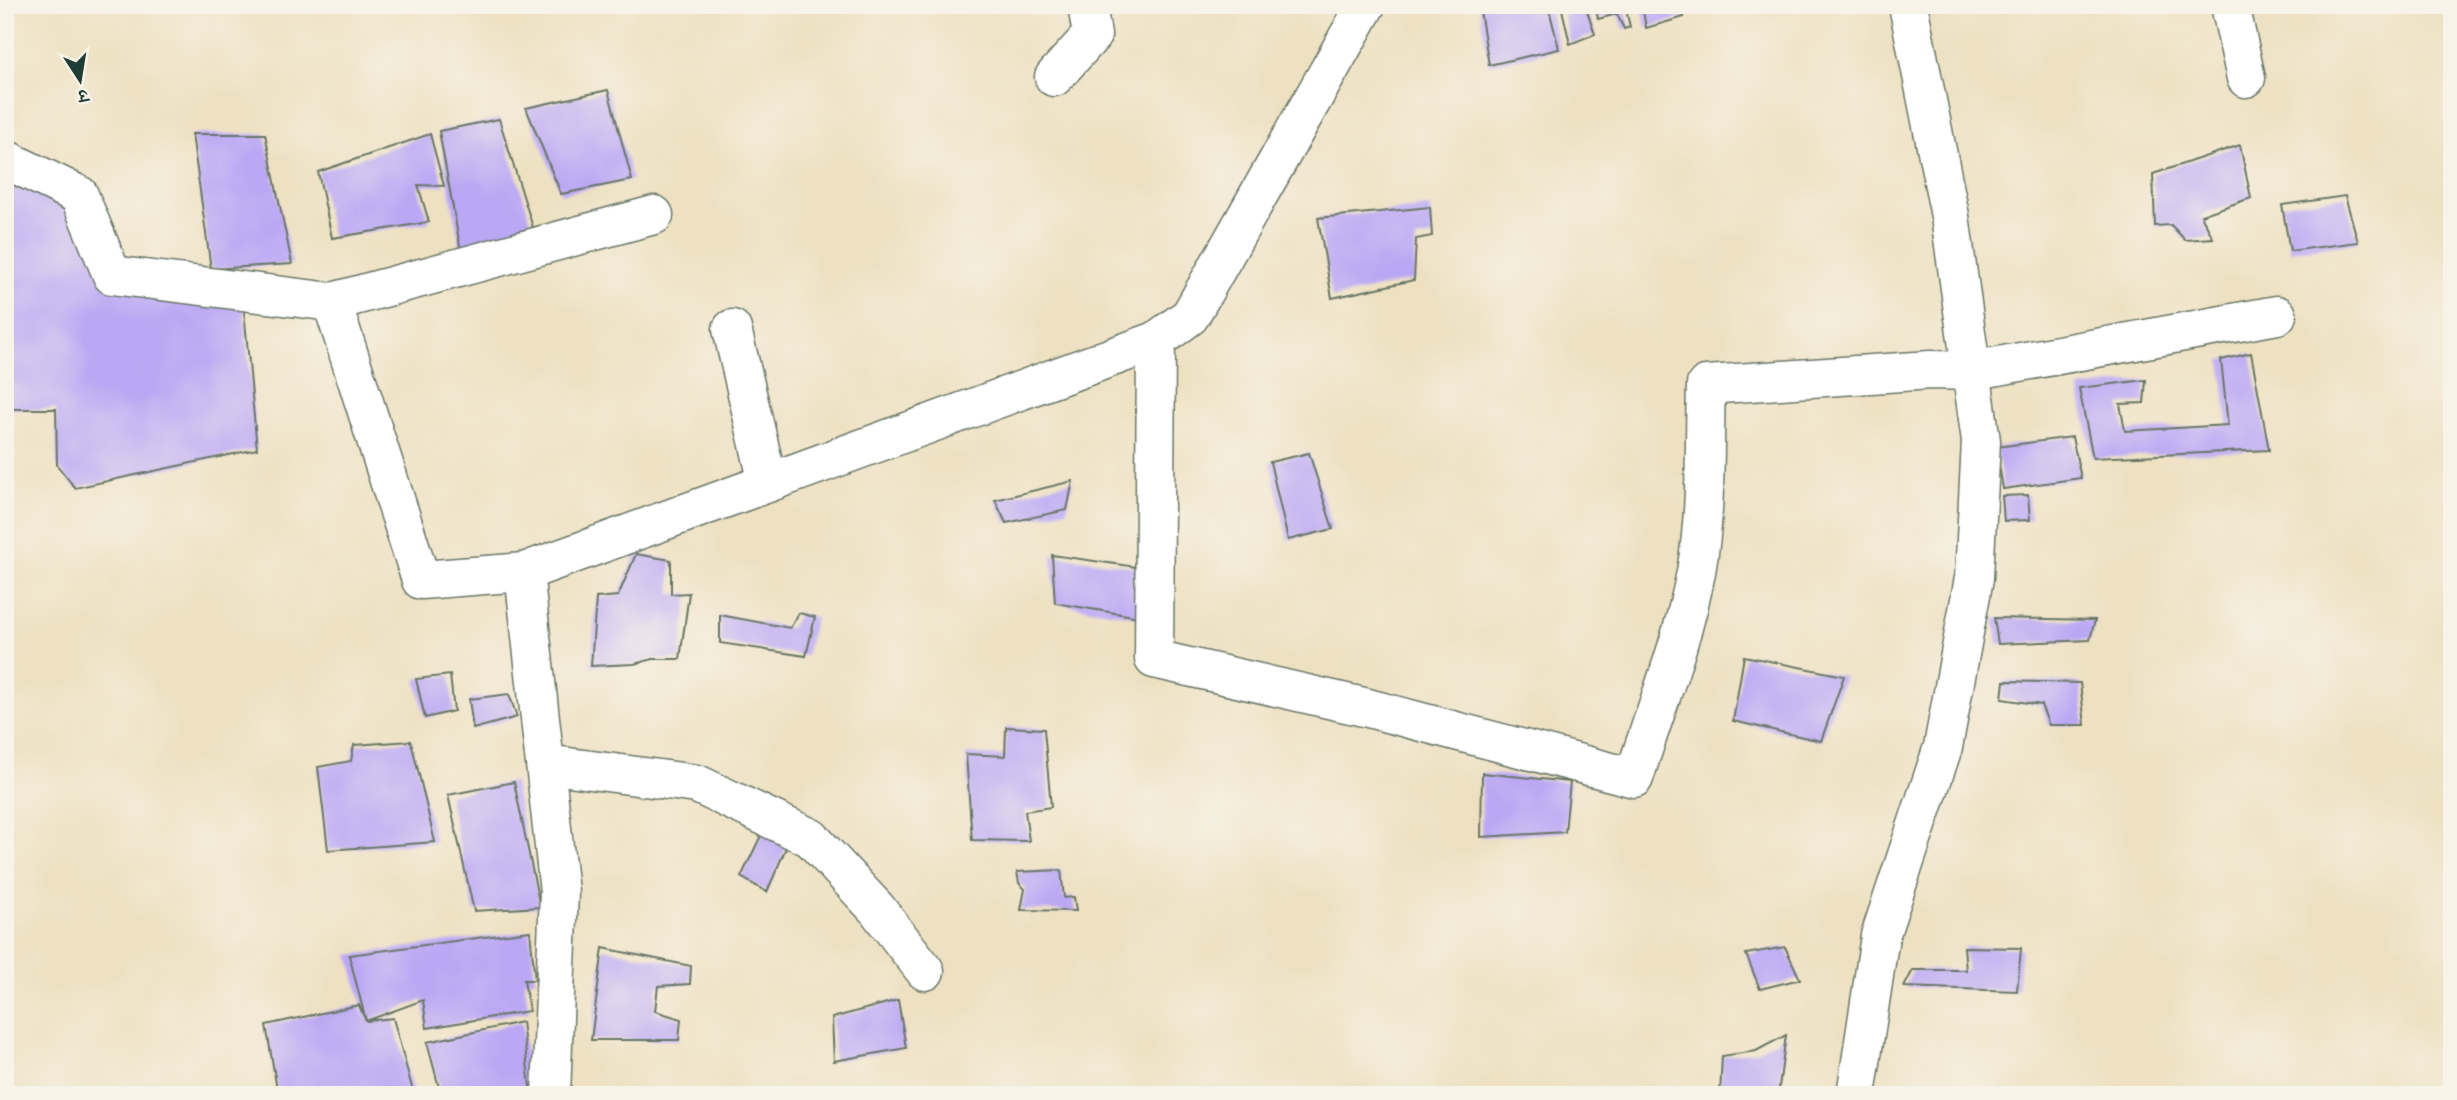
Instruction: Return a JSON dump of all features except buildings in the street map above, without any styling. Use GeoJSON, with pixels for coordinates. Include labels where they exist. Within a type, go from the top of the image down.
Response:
{"type":"FeatureCollection","features":[{"type":"Feature","properties":{"kind":"street"},"geometry":{"type":"LineString","coordinates":[[1054,77],[1092,35],[1087,5]]}},
{"type":"Feature","properties":{"kind":"street"},"geometry":{"type":"LineString","coordinates":[[332,302],[421,580],[524,572],[1156,341],[1190,316],[1366,5]]}},
{"type":"Feature","properties":{"kind":"street"},"geometry":{"type":"LineString","coordinates":[[1856,1095],[1880,936],[1943,747],[1974,578],[1981,441],[1950,216],[1908,5]]}},
{"type":"Feature","properties":{"kind":"street"},"geometry":{"type":"LineString","coordinates":[[2230,5],[2246,78]]}},
{"type":"Feature","properties":{"kind":"street"},"geometry":{"type":"LineString","coordinates":[[5,159],[79,195],[112,275],[332,302],[654,215]]}},
{"type":"Feature","properties":{"kind":"street"},"geometry":{"type":"LineString","coordinates":[[1156,341],[1154,659],[1368,708],[1634,778],[1682,627],[1696,572],[1703,498],[1706,385],[1931,370],[1971,371],[2277,315]]}},
{"type":"Feature","properties":{"kind":"street"},"geometry":{"type":"LineString","coordinates":[[732,329],[768,483]]}},
{"type":"Feature","properties":{"kind":"street"},"geometry":{"type":"LineString","coordinates":[[524,572],[559,892],[551,1095]]}},
{"type":"Feature","properties":{"kind":"street"},"geometry":{"type":"LineString","coordinates":[[545,764],[697,784],[811,838],[877,909],[925,971]]}}]}
